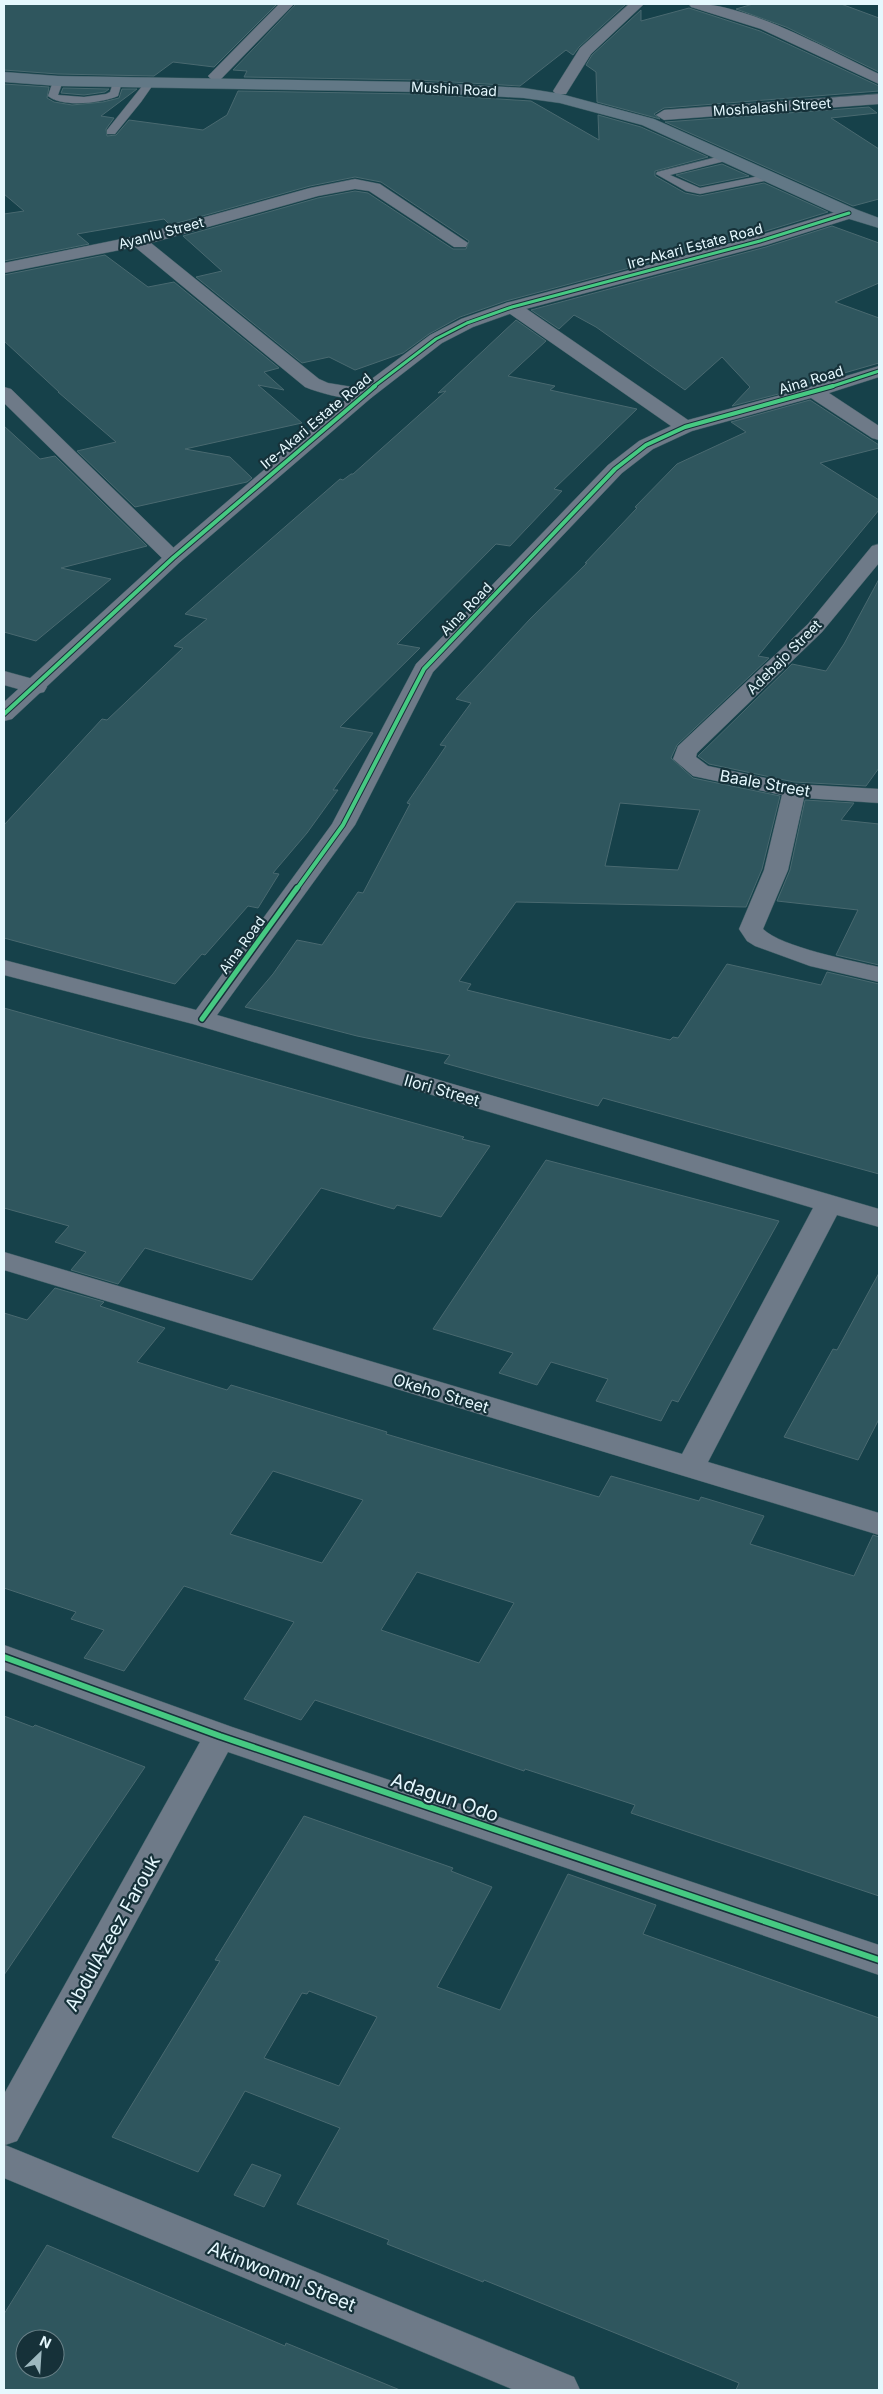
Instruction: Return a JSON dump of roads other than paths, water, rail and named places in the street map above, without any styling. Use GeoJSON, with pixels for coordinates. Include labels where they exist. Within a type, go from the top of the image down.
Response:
{"type":"FeatureCollection","features":[{"type":"Feature","properties":{"kind":"main road","name":"Mushin Road"},"geometry":{"type":"LineString","coordinates":[[4,69],[121,75],[490,83],[561,91],[617,102],[664,115],[879,211]]}},
{"type":"Feature","properties":{"kind":"main road","name":"Mushin Road"},"geometry":{"type":"LineString","coordinates":[[4,77],[55,87],[116,88],[150,82],[418,87],[524,93],[580,103],[648,122],[729,157],[849,213],[879,223]]}},
{"type":"Feature","properties":{"kind":"street"},"geometry":{"type":"LineString","coordinates":[[216,76],[288,4]]}},
{"type":"Feature","properties":{"kind":"street"},"geometry":{"type":"LineString","coordinates":[[561,91],[585,51],[637,4]]}},
{"type":"Feature","properties":{"kind":"street"},"geometry":{"type":"LineString","coordinates":[[696,4],[766,26],[879,80]]}},
{"type":"Feature","properties":{"kind":"street","name":"Moshalashi Street"},"geometry":{"type":"LineString","coordinates":[[664,115],[879,99]]}},
{"type":"Feature","properties":{"kind":"street","name":"Ayanlu Street"},"geometry":{"type":"LineString","coordinates":[[4,268],[138,241],[316,191],[355,184],[374,187],[460,243]]}},
{"type":"Feature","properties":{"kind":"street","name":"Ire-Akari Estate Road"},"geometry":{"type":"LineString","coordinates":[[4,714],[36,687],[174,558],[364,394],[436,339],[467,323],[512,307],[760,240],[849,213]]}},
{"type":"Feature","properties":{"kind":"street"},"geometry":{"type":"LineString","coordinates":[[138,241],[312,383],[324,388],[364,394]]}},
{"type":"Feature","properties":{"kind":"street"},"geometry":{"type":"LineString","coordinates":[[512,307],[685,427]]}},
{"type":"Feature","properties":{"kind":"street","name":"Aina Road"},"geometry":{"type":"LineString","coordinates":[[202,1019],[343,825],[424,669],[615,470],[646,445],[685,427],[814,392],[879,371]]}},
{"type":"Feature","properties":{"kind":"street"},"geometry":{"type":"LineString","coordinates":[[814,392],[879,434]]}},
{"type":"Feature","properties":{"kind":"street"},"geometry":{"type":"LineString","coordinates":[[4,393],[174,558]]}},
{"type":"Feature","properties":{"kind":"street","name":"Adebajo Street"},"geometry":{"type":"LineString","coordinates":[[684,759],[686,751],[815,628],[879,550]]}},
{"type":"Feature","properties":{"kind":"street"},"geometry":{"type":"LineString","coordinates":[[4,678],[36,687]]}},
{"type":"Feature","properties":{"kind":"street","name":"Baale Street"},"geometry":{"type":"LineString","coordinates":[[684,759],[701,771],[794,791],[879,796]]}},
{"type":"Feature","properties":{"kind":"street"},"geometry":{"type":"LineString","coordinates":[[794,791],[776,870],[752,929],[756,936],[764,941],[819,961],[879,974]]}},
{"type":"Feature","properties":{"kind":"street","name":"Ilori Street"},"geometry":{"type":"LineString","coordinates":[[4,967],[202,1019],[879,1218]]}},
{"type":"Feature","properties":{"kind":"street"},"geometry":{"type":"LineString","coordinates":[[690,1468],[829,1204]]}},
{"type":"Feature","properties":{"kind":"street","name":"Okeho Street"},"geometry":{"type":"LineString","coordinates":[[4,1261],[879,1524]]}},
{"type":"Feature","properties":{"kind":"street","name":"Adagun Odo"},"geometry":{"type":"LineString","coordinates":[[4,1657],[220,1736],[879,1960]]}},
{"type":"Feature","properties":{"kind":"street","name":"AbdulAzeez Farouk"},"geometry":{"type":"LineString","coordinates":[[4,2129],[220,1736]]}},
{"type":"Feature","properties":{"kind":"street","name":"Akinwonmi Street"},"geometry":{"type":"LineString","coordinates":[[4,2161],[560,2390]]}},
{"type":"Feature","properties":{"kind":"lane"},"geometry":{"type":"LineString","coordinates":[[111,132],[138,100],[150,82]]}},
{"type":"Feature","properties":{"kind":"lane"},"geometry":{"type":"LineString","coordinates":[[729,157],[661,174],[690,189],[700,191],[769,176]]}},
{"type":"Feature","properties":{"kind":"lane"},"geometry":{"type":"LineString","coordinates":[[704,164],[740,183]]}}]}
